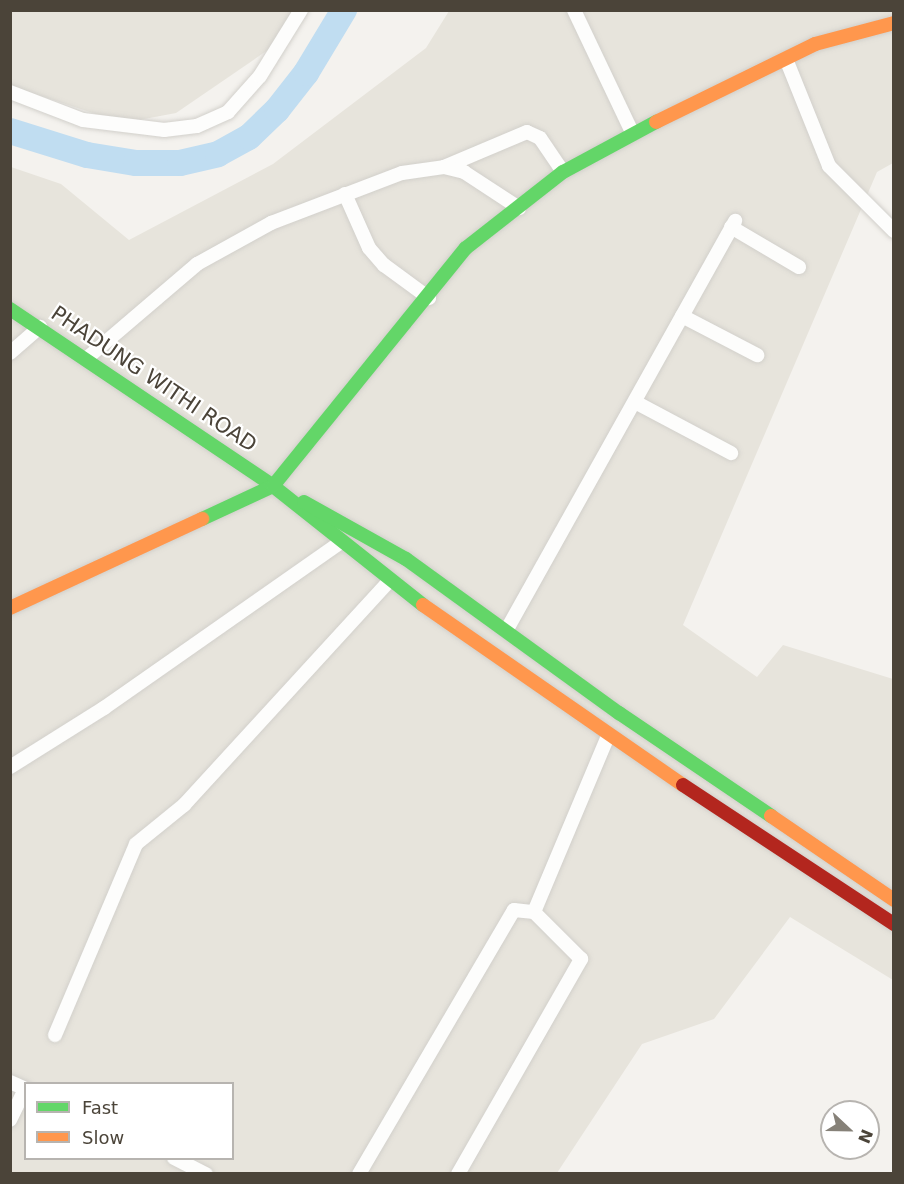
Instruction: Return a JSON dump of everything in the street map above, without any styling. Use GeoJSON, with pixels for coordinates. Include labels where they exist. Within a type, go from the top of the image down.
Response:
{"type":"FeatureCollection","features":[{"type":"Feature","properties":{"kind":"main road"},"geometry":{"type":"LineString","coordinates":[[10,608],[273,486],[429,298],[466,248],[563,172],[633,134],[815,44],[894,23]]}},
{"type":"Feature","properties":{"kind":"main road","name":"PHADUNG WITHI ROAD"},"geometry":{"type":"LineString","coordinates":[[10,309],[87,358],[273,486]]}},
{"type":"Feature","properties":{"kind":"main road"},"geometry":{"type":"LineString","coordinates":[[273,486],[389,581],[608,736],[894,924]]}},
{"type":"Feature","properties":{"kind":"main road"},"geometry":{"type":"LineString","coordinates":[[273,486],[406,559],[619,713],[894,900]]}},
{"type":"Feature","properties":{"kind":"street"},"geometry":{"type":"LineString","coordinates":[[10,92],[83,120],[164,130],[197,126],[228,112],[260,76],[301,10]]}},
{"type":"Feature","properties":{"kind":"street"},"geometry":{"type":"LineString","coordinates":[[574,10],[633,134]]}},
{"type":"Feature","properties":{"kind":"street"},"geometry":{"type":"LineString","coordinates":[[786,59],[829,166],[894,231]]}},
{"type":"Feature","properties":{"kind":"street"},"geometry":{"type":"LineString","coordinates":[[87,358],[197,264],[271,223],[345,194],[402,173],[444,167],[527,132],[540,138],[563,172]]}},
{"type":"Feature","properties":{"kind":"street"},"geometry":{"type":"LineString","coordinates":[[444,167],[464,172],[519,208]]}},
{"type":"Feature","properties":{"kind":"street"},"geometry":{"type":"LineString","coordinates":[[345,194],[369,248],[384,265],[429,298]]}},
{"type":"Feature","properties":{"kind":"street"},"geometry":{"type":"LineString","coordinates":[[506,631],[733,224],[798,267]]}},
{"type":"Feature","properties":{"kind":"street"},"geometry":{"type":"LineString","coordinates":[[682,316],[758,355]]}},
{"type":"Feature","properties":{"kind":"street"},"geometry":{"type":"LineString","coordinates":[[10,353],[39,327]]}},
{"type":"Feature","properties":{"kind":"street"},"geometry":{"type":"LineString","coordinates":[[635,402],[731,453]]}},
{"type":"Feature","properties":{"kind":"street"},"geometry":{"type":"LineString","coordinates":[[10,767],[104,708],[340,543]]}},
{"type":"Feature","properties":{"kind":"street"},"geometry":{"type":"LineString","coordinates":[[55,1035],[136,844],[184,805],[389,581]]}},
{"type":"Feature","properties":{"kind":"street"},"geometry":{"type":"LineString","coordinates":[[534,912],[608,736]]}},
{"type":"Feature","properties":{"kind":"street"},"geometry":{"type":"LineString","coordinates":[[359,1173],[514,910],[534,912],[581,959],[458,1173]]}},
{"type":"Feature","properties":{"kind":"street"},"geometry":{"type":"LineString","coordinates":[[10,1082],[24,1089]]}},
{"type":"Feature","properties":{"kind":"street"},"geometry":{"type":"LineString","coordinates":[[10,1120],[24,1091]]}},
{"type":"Feature","properties":{"kind":"street"},"geometry":{"type":"LineString","coordinates":[[178,1160],[207,1173]]}},
{"type":"Feature","properties":{"kind":"shaded area"},"geometry":{"type":"Polygon","coordinates":[[[11,11],[300,11],[281,41],[176,113],[123,123],[11,86],[11,11]]]}},
{"type":"Feature","properties":{"kind":"shaded area"},"geometry":{"type":"Polygon","coordinates":[[[449,11],[893,11],[893,163],[877,172],[683,625],[757,677],[783,645],[893,679],[893,980],[790,917],[714,1019],[642,1044],[557,1173],[11,1174],[11,167],[61,184],[129,240],[273,164],[426,48],[449,11]]]}},
{"type":"Feature","properties":{"kind":"waterway"},"geometry":{"type":"LineString","coordinates":[[10,131],[87,155],[136,163],[180,163],[218,154],[249,137],[277,110],[306,73],[344,10]]}},
{"type":"Feature","properties":{"kind":"traffic: fast"},"geometry":{"type":"LineString","coordinates":[[202,519],[273,486],[466,248],[563,172],[656,122]]}},
{"type":"Feature","properties":{"kind":"traffic: fast"},"geometry":{"type":"LineString","coordinates":[[10,309],[273,486],[423,605]]}},
{"type":"Feature","properties":{"kind":"traffic: fast"},"geometry":{"type":"LineString","coordinates":[[304,502],[406,559],[619,713],[771,816]]}},
{"type":"Feature","properties":{"kind":"traffic: slow"},"geometry":{"type":"LineString","coordinates":[[656,122],[815,44],[894,23]]}},
{"type":"Feature","properties":{"kind":"traffic: slow"},"geometry":{"type":"LineString","coordinates":[[10,608],[202,519]]}},
{"type":"Feature","properties":{"kind":"traffic: slow"},"geometry":{"type":"LineString","coordinates":[[423,605],[683,785]]}},
{"type":"Feature","properties":{"kind":"traffic: slow"},"geometry":{"type":"LineString","coordinates":[[771,816],[894,900]]}},
{"type":"Feature","properties":{"kind":"traffic: jam"},"geometry":{"type":"LineString","coordinates":[[683,785],[894,924]]}}]}
